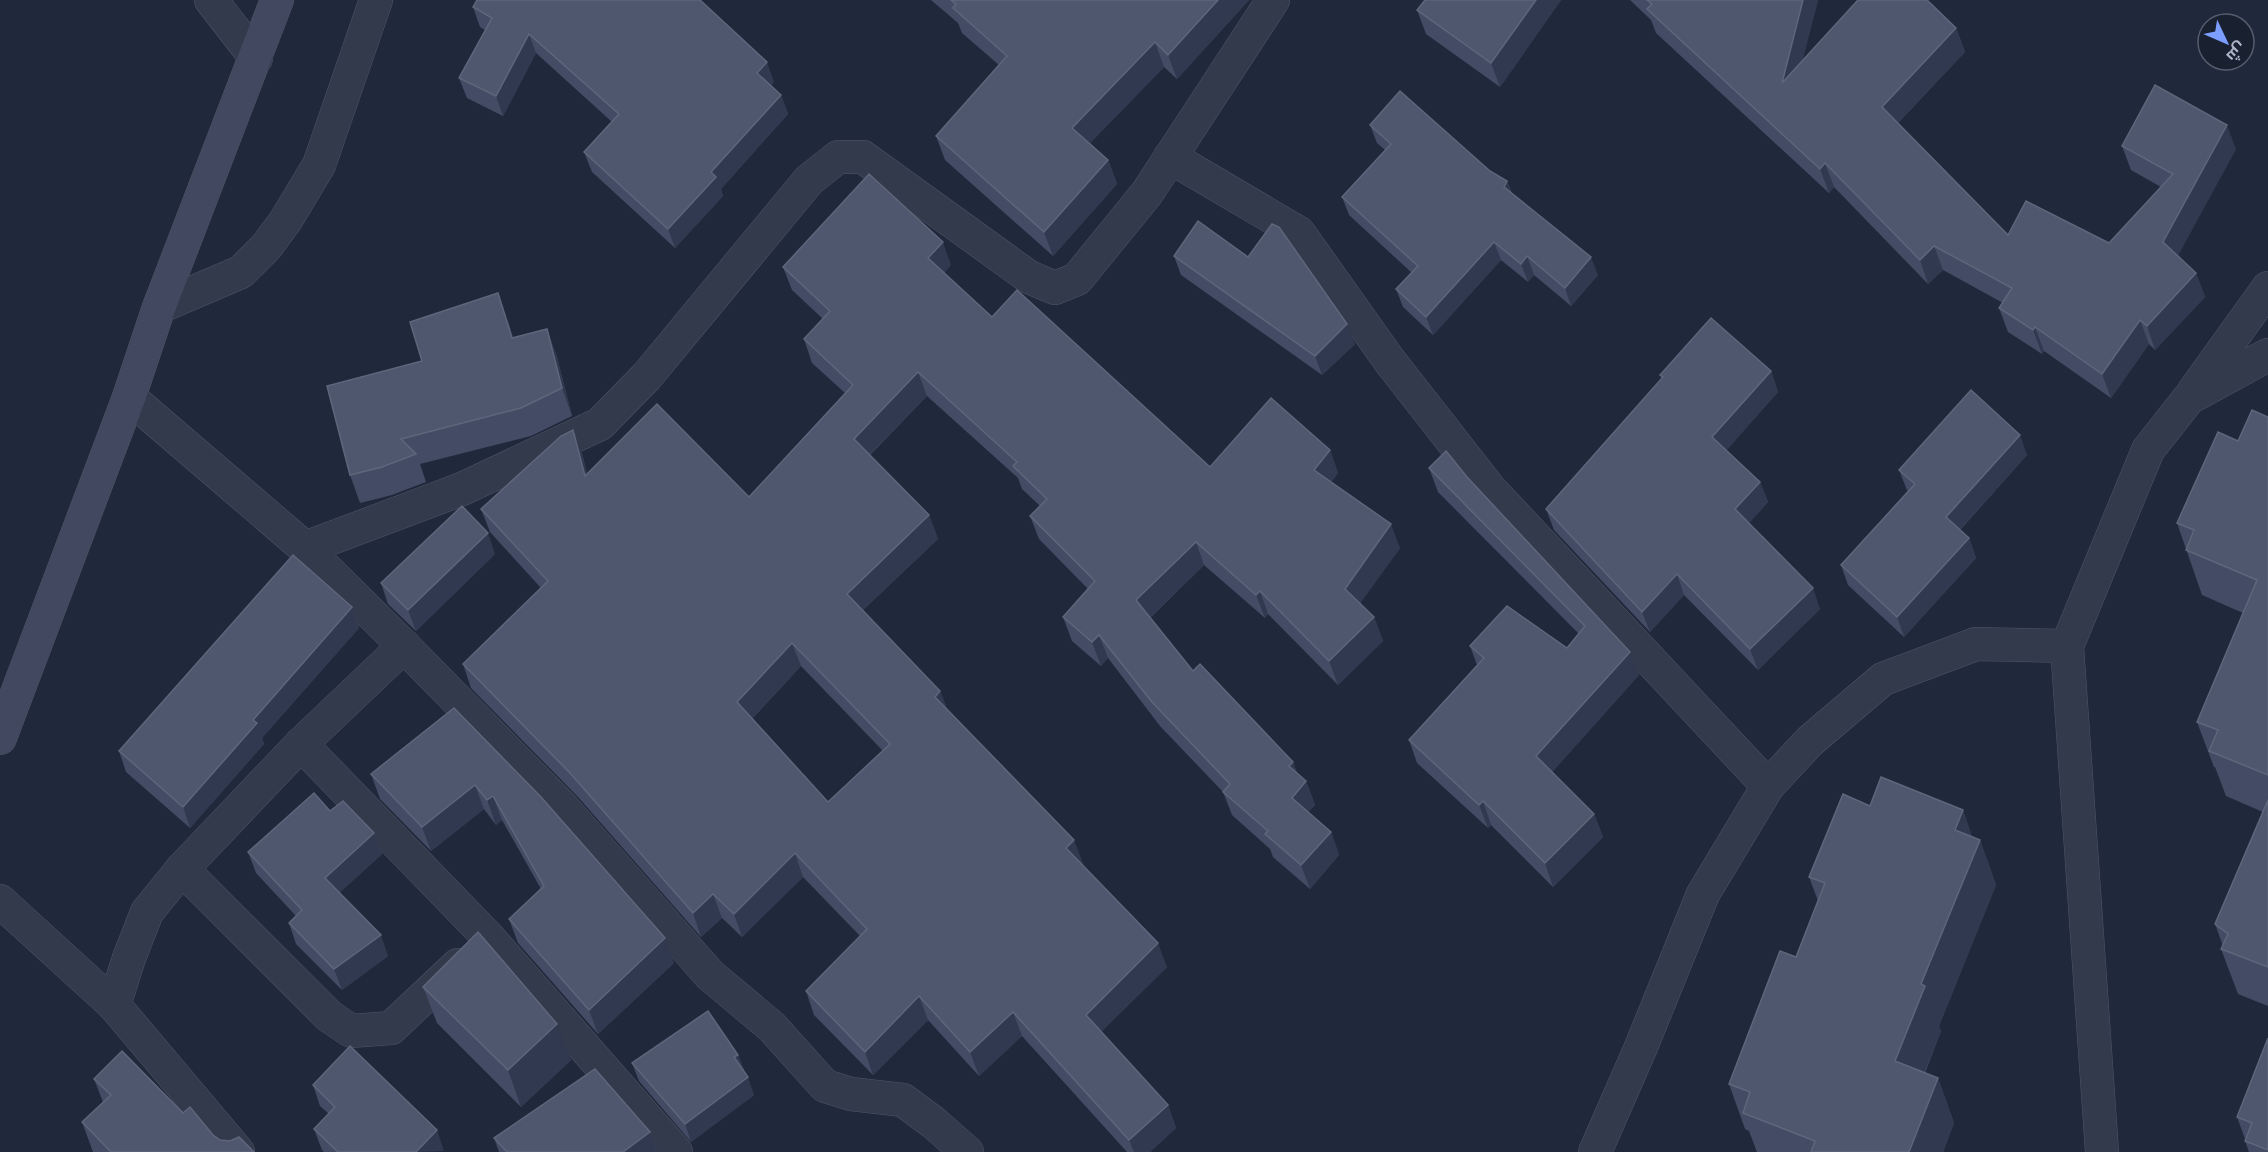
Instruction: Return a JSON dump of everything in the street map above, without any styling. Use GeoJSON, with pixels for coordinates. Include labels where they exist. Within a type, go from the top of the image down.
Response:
{"type":"FeatureCollection","features":[{"type":"Feature","properties":{"kind":"main road"},"geometry":{"type":"LineString","coordinates":[[0,738],[129,397],[159,308],[277,0]]}},
{"type":"Feature","properties":{"kind":"street"},"geometry":{"type":"LineString","coordinates":[[212,0],[256,58]]}},
{"type":"Feature","properties":{"kind":"street"},"geometry":{"type":"LineString","coordinates":[[159,308],[241,272],[266,247],[286,220],[319,165],[376,0]]}},
{"type":"Feature","properties":{"kind":"street"},"geometry":{"type":"LineString","coordinates":[[305,548],[462,489],[600,424],[647,376],[809,180],[838,157],[867,152],[1029,277],[1055,288],[1077,279],[1147,192],[1273,0]]}},
{"type":"Feature","properties":{"kind":"street"},"geometry":{"type":"LineString","coordinates":[[1170,157],[1299,233],[1389,360],[1489,488],[1768,786]]}},
{"type":"Feature","properties":{"kind":"street"},"geometry":{"type":"LineString","coordinates":[[2102,1152],[2067,646],[2148,450],[2189,398],[2268,288]]}},
{"type":"Feature","properties":{"kind":"street"},"geometry":{"type":"LineString","coordinates":[[2189,398],[2268,355]]}},
{"type":"Feature","properties":{"kind":"street"},"geometry":{"type":"LineString","coordinates":[[129,397],[305,548],[404,646],[564,809],[710,975],[772,1027],[825,1086],[851,1094],[903,1100],[967,1152]]}},
{"type":"Feature","properties":{"kind":"street"},"geometry":{"type":"LineString","coordinates":[[1595,1152],[1641,1047],[1703,894],[1768,786],[1810,741],[1883,679],[1976,644],[2067,646]]}},
{"type":"Feature","properties":{"kind":"street"},"geometry":{"type":"LineString","coordinates":[[114,1005],[147,912],[182,869],[301,744],[404,646]]}},
{"type":"Feature","properties":{"kind":"street"},"geometry":{"type":"LineString","coordinates":[[301,744],[488,937],[676,1152]]}},
{"type":"Feature","properties":{"kind":"street"},"geometry":{"type":"LineString","coordinates":[[182,869],[329,1016],[351,1031],[391,1028],[488,937]]}},
{"type":"Feature","properties":{"kind":"street"},"geometry":{"type":"LineString","coordinates":[[0,901],[114,1005],[238,1152]]}},
{"type":"Feature","properties":{"kind":"building"},"geometry":{"type":"Polygon","coordinates":[[[477,0],[700,0],[767,62],[757,73],[781,95],[711,172],[716,177],[668,229],[584,152],[619,114],[529,34],[496,96],[459,78],[492,18],[473,7],[477,0]]]}},
{"type":"Feature","properties":{"kind":"building"},"geometry":{"type":"Polygon","coordinates":[[[951,0],[1218,0],[1168,55],[1155,42],[1072,128],[1108,160],[1044,232],[936,136],[1007,56],[953,8],[956,4],[951,0]]]}},
{"type":"Feature","properties":{"kind":"building"},"geometry":{"type":"Polygon","coordinates":[[[1425,0],[1536,0],[1491,63],[1417,10],[1425,0]]]}},
{"type":"Feature","properties":{"kind":"building"},"geometry":{"type":"Polygon","coordinates":[[[1647,0],[1803,0],[1782,83],[1858,0],[1927,0],[1956,28],[1882,107],[2008,235],[2026,201],[2109,243],[2173,174],[2122,146],[2155,85],[2227,125],[2163,242],[2196,273],[2147,326],[2140,320],[2102,374],[2035,327],[2033,330],[1999,308],[2012,288],[1934,246],[1920,260],[1825,163],[1820,169],[1647,9],[1652,4],[1647,0]]]}},
{"type":"Feature","properties":{"kind":"building"},"geometry":{"type":"Polygon","coordinates":[[[1400,91],[1490,171],[1507,181],[1504,187],[1591,257],[1565,288],[1527,256],[1521,264],[1494,242],[1426,317],[1396,289],[1418,266],[1342,197],[1391,144],[1370,125],[1400,91]]]}},
{"type":"Feature","properties":{"kind":"building"},"geometry":{"type":"Polygon","coordinates":[[[869,174],[943,242],[928,258],[992,317],[1017,290],[1210,467],[1271,398],[1330,450],[1314,470],[1391,524],[1345,589],[1374,617],[1329,661],[1260,591],[1256,595],[1196,542],[1136,600],[1193,671],[1200,664],[1293,762],[1289,766],[1306,781],[1292,798],[1331,832],[1301,865],[1265,834],[1268,831],[1223,792],[1230,784],[1152,702],[1099,635],[1092,642],[1063,617],[1095,581],[1030,516],[1047,499],[1013,466],[1017,462],[918,372],[854,439],[929,515],[847,594],[940,691],[935,697],[1074,840],[1066,848],[1158,943],[1086,1015],[1168,1105],[1129,1140],[1013,1012],[970,1052],[919,996],[865,1052],[806,991],[867,929],[795,853],[734,914],[713,894],[693,913],[570,773],[463,664],[548,581],[481,509],[561,436],[573,430],[585,476],[657,404],[749,497],[853,385],[804,339],[830,311],[783,267],[869,174]],[[792,643],[737,702],[828,802],[890,744],[792,643]]]}},
{"type":"Feature","properties":{"kind":"building"},"geometry":{"type":"Polygon","coordinates":[[[1198,221],[1248,257],[1272,224],[1279,227],[1347,324],[1315,356],[1174,256],[1198,221]]]}},
{"type":"Feature","properties":{"kind":"building"},"geometry":{"type":"Polygon","coordinates":[[[498,293],[512,338],[547,329],[562,388],[521,408],[401,439],[416,454],[382,467],[350,475],[327,386],[422,361],[410,322],[498,293]]]}},
{"type":"Feature","properties":{"kind":"building"},"geometry":{"type":"Polygon","coordinates":[[[1711,318],[1771,371],[1712,437],[1760,482],[1735,509],[1813,588],[1750,649],[1677,574],[1642,612],[1546,509],[1663,377],[1660,375],[1711,318]]]}},
{"type":"Feature","properties":{"kind":"building"},"geometry":{"type":"Polygon","coordinates":[[[1971,390],[2020,435],[1946,517],[1969,538],[1897,617],[1841,565],[1915,484],[1899,470],[1971,390]]]}},
{"type":"Feature","properties":{"kind":"building"},"geometry":{"type":"Polygon","coordinates":[[[2252,410],[2268,417],[2268,775],[2209,751],[2218,730],[2197,722],[2257,580],[2186,550],[2194,530],[2177,523],[2218,432],[2238,441],[2252,410]]]}},
{"type":"Feature","properties":{"kind":"building"},"geometry":{"type":"Polygon","coordinates":[[[1446,451],[1467,477],[1630,652],[1536,756],[1594,814],[1545,863],[1483,801],[1479,805],[1409,740],[1484,658],[1470,646],[1507,606],[1567,648],[1585,626],[1429,468],[1446,451]]]}},
{"type":"Feature","properties":{"kind":"building"},"geometry":{"type":"Polygon","coordinates":[[[462,506],[488,533],[408,610],[381,583],[462,506]]]}},
{"type":"Feature","properties":{"kind":"building"},"geometry":{"type":"Polygon","coordinates":[[[293,555],[352,607],[253,720],[257,723],[183,807],[119,751],[293,555]]]}},
{"type":"Feature","properties":{"kind":"building"},"geometry":{"type":"Polygon","coordinates":[[[454,708],[541,797],[665,938],[589,1010],[509,919],[544,886],[493,796],[487,800],[475,785],[422,827],[371,774],[454,708]]]}},
{"type":"Feature","properties":{"kind":"building"},"geometry":{"type":"Polygon","coordinates":[[[1881,777],[1963,810],[1955,830],[1980,840],[1921,984],[1925,986],[1895,1061],[1938,1078],[1909,1152],[1811,1152],[1815,1141],[1743,1113],[1750,1092],[1729,1084],[1780,951],[1796,957],[1825,883],[1809,877],[1843,794],[1870,806],[1881,777]]]}},
{"type":"Feature","properties":{"kind":"building"},"geometry":{"type":"Polygon","coordinates":[[[314,793],[330,811],[343,801],[374,833],[325,878],[381,935],[334,969],[289,923],[302,910],[248,852],[314,793]]]}},
{"type":"Feature","properties":{"kind":"building"},"geometry":{"type":"Polygon","coordinates":[[[2268,800],[2268,967],[2221,949],[2228,934],[2215,924],[2268,800]]]}},
{"type":"Feature","properties":{"kind":"building"},"geometry":{"type":"Polygon","coordinates":[[[478,932],[557,1024],[508,1070],[423,987],[478,932]]]}},
{"type":"Feature","properties":{"kind":"building"},"geometry":{"type":"Polygon","coordinates":[[[708,1011],[738,1055],[734,1057],[748,1077],[685,1124],[632,1063],[708,1011]]]}},
{"type":"Feature","properties":{"kind":"building"},"geometry":{"type":"Polygon","coordinates":[[[2268,1038],[2268,1150],[2245,1141],[2252,1123],[2237,1117],[2268,1038]]]}},
{"type":"Feature","properties":{"kind":"building"},"geometry":{"type":"Polygon","coordinates":[[[350,1046],[437,1130],[416,1152],[338,1152],[314,1129],[335,1107],[313,1085],[350,1046]]]}},
{"type":"Feature","properties":{"kind":"building"},"geometry":{"type":"Polygon","coordinates":[[[122,1051],[183,1113],[190,1107],[213,1135],[220,1140],[230,1141],[239,1137],[254,1152],[111,1152],[82,1122],[111,1095],[94,1079],[122,1051]]]}},
{"type":"Feature","properties":{"kind":"building"},"geometry":{"type":"Polygon","coordinates":[[[595,1069],[650,1132],[623,1152],[507,1152],[494,1138],[595,1069]]]}}]}
